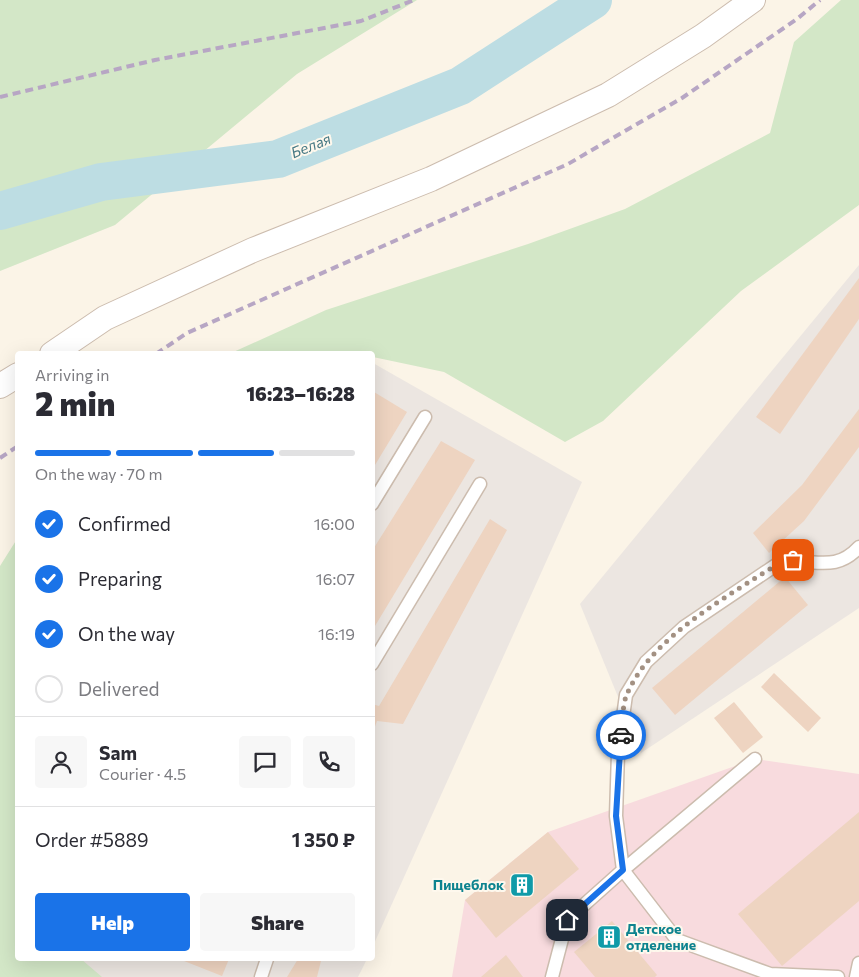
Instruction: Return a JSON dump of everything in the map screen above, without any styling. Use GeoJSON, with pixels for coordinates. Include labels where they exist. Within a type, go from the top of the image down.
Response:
{"type":"FeatureCollection","features":[{"type":"Feature","properties":{"kind":"street"},"geometry":{"type":"LineString","coordinates":[[57,351],[114,314],[253,250],[431,179],[608,95],[703,36],[753,0]]}},
{"type":"Feature","properties":{"kind":"street"},"geometry":{"type":"LineString","coordinates":[[0,386],[15,377]]}},
{"type":"Feature","properties":{"kind":"lane"},"geometry":{"type":"LineString","coordinates":[[375,499],[425,417]]}},
{"type":"Feature","properties":{"kind":"lane"},"geometry":{"type":"LineString","coordinates":[[375,659],[480,484]]}},
{"type":"Feature","properties":{"kind":"lane"},"geometry":{"type":"LineString","coordinates":[[838,977],[770,974],[677,940],[623,870],[616,816],[618,753],[626,695],[646,662],[684,628],[779,563],[793,560],[834,564],[849,558],[859,547]]}},
{"type":"Feature","properties":{"kind":"lane"},"geometry":{"type":"LineString","coordinates":[[552,977],[567,920],[623,870],[755,759]]}},
{"type":"Feature","properties":{"kind":"lane"},"geometry":{"type":"LineString","coordinates":[[261,977],[267,961]]}},
{"type":"Feature","properties":{"kind":"lane"},"geometry":{"type":"LineString","coordinates":[[856,977],[859,962]]}},
{"type":"Feature","properties":{"kind":"shaded area"},"geometry":{"type":"Polygon","coordinates":[[[859,265],[859,608],[641,753],[580,604],[859,265]]]}},
{"type":"Feature","properties":{"kind":"shaded area"},"geometry":{"type":"Polygon","coordinates":[[[375,364],[582,482],[375,942],[375,364]]]}},
{"type":"Feature","properties":{"kind":"shaded area"},"geometry":{"type":"Polygon","coordinates":[[[755,759],[859,774],[859,963],[856,977],[452,977],[465,900],[548,832],[755,759]]]}},
{"type":"Feature","properties":{"kind":"shaded area"},"geometry":{"type":"Polygon","coordinates":[[[17,961],[366,961],[358,977],[9,977],[17,961]]]}},
{"type":"Feature","properties":{"kind":"green space"},"geometry":{"type":"Polygon","coordinates":[[[0,0],[417,0],[297,74],[115,225],[0,271],[0,0]]]}},
{"type":"Feature","properties":{"kind":"green space"},"geometry":{"type":"Polygon","coordinates":[[[841,0],[859,0],[859,205],[741,291],[603,421],[565,442],[444,372],[375,357],[375,351],[236,351],[326,310],[528,244],[625,209],[770,133],[794,42],[841,0]]]}},
{"type":"Feature","properties":{"kind":"green space"},"geometry":{"type":"Polygon","coordinates":[[[15,542],[15,961],[83,961],[102,977],[0,977],[0,566],[15,542]]]}},
{"type":"Feature","properties":{"kind":"building"},"geometry":{"type":"Polygon","coordinates":[[[859,278],[859,319],[780,434],[756,417],[859,278]]]}},
{"type":"Feature","properties":{"kind":"building"},"geometry":{"type":"Polygon","coordinates":[[[375,393],[407,412],[375,465],[375,393]]]}},
{"type":"Feature","properties":{"kind":"building"},"geometry":{"type":"Polygon","coordinates":[[[859,409],[859,447],[804,521],[769,553],[753,533],[802,485],[859,409]]]}},
{"type":"Feature","properties":{"kind":"building"},"geometry":{"type":"Polygon","coordinates":[[[441,441],[475,460],[375,626],[375,546],[441,441]]]}},
{"type":"Feature","properties":{"kind":"building"},"geometry":{"type":"Polygon","coordinates":[[[490,519],[507,530],[403,724],[377,721],[375,727],[375,705],[379,706],[490,519]]]}},
{"type":"Feature","properties":{"kind":"building"},"geometry":{"type":"Polygon","coordinates":[[[785,577],[808,605],[675,715],[652,688],[785,577]]]}},
{"type":"Feature","properties":{"kind":"building"},"geometry":{"type":"Polygon","coordinates":[[[774,673],[821,718],[808,732],[761,687],[774,673]]]}},
{"type":"Feature","properties":{"kind":"building"},"geometry":{"type":"Polygon","coordinates":[[[734,702],[763,737],[743,753],[714,718],[734,702]]]}},
{"type":"Feature","properties":{"kind":"building"},"geometry":{"type":"Polygon","coordinates":[[[859,812],[859,901],[782,966],[738,914],[859,812]]]}},
{"type":"Feature","properties":{"kind":"building","name":"Пищеблок"},"geometry":{"type":"Polygon","coordinates":[[[548,832],[579,869],[496,938],[465,900],[548,832]]]}},
{"type":"Feature","properties":{"kind":"building","name":"Детское отделение"},"geometry":{"type":"Polygon","coordinates":[[[612,921],[657,975],[655,977],[595,977],[574,952],[612,921]]]}},
{"type":"Feature","properties":{"kind":"building"},"geometry":{"type":"Polygon","coordinates":[[[506,955],[523,977],[481,977],[506,955]]]}},
{"type":"Feature","properties":{"kind":"building"},"geometry":{"type":"Polygon","coordinates":[[[184,961],[228,961],[222,976],[184,961]]]}},
{"type":"Feature","properties":{"kind":"building"},"geometry":{"type":"Polygon","coordinates":[[[297,961],[321,961],[317,977],[287,977],[297,961]]]}},
{"type":"Feature","properties":{"kind":"waterway","name":"Белая"},"geometry":{"type":"LineString","coordinates":[[0,211],[101,182],[278,159],[460,86],[593,0]]}},
{"type":"Feature","properties":{"kind":"railway"},"geometry":{"type":"LineString","coordinates":[[0,97],[155,60],[361,21],[414,0]]}},
{"type":"Feature","properties":{"kind":"railway"},"geometry":{"type":"LineString","coordinates":[[160,351],[187,333],[568,164],[682,98],[797,19],[820,0]]}},
{"type":"Feature","properties":{"kind":"railway"},"geometry":{"type":"LineString","coordinates":[[0,458],[15,448]]}},
{"type":"Feature","properties":{"kind":"way so far"},"geometry":{"type":"LineString","coordinates":[[621,735],[626,695],[646,662],[699,616],[779,563],[793,560]]}},
{"type":"Feature","properties":{"kind":"place","name":"Пищеблок"},"geometry":{"type":"Point","coordinates":[522,885]}},
{"type":"Feature","properties":{"kind":"place","name":"Детское отделение"},"geometry":{"type":"Point","coordinates":[609,937]}},
{"type":"Feature","properties":{"kind":"route"},"geometry":{"type":"LineString","coordinates":[[567,920],[623,870],[616,816],[618,753],[621,735]]}}]}
